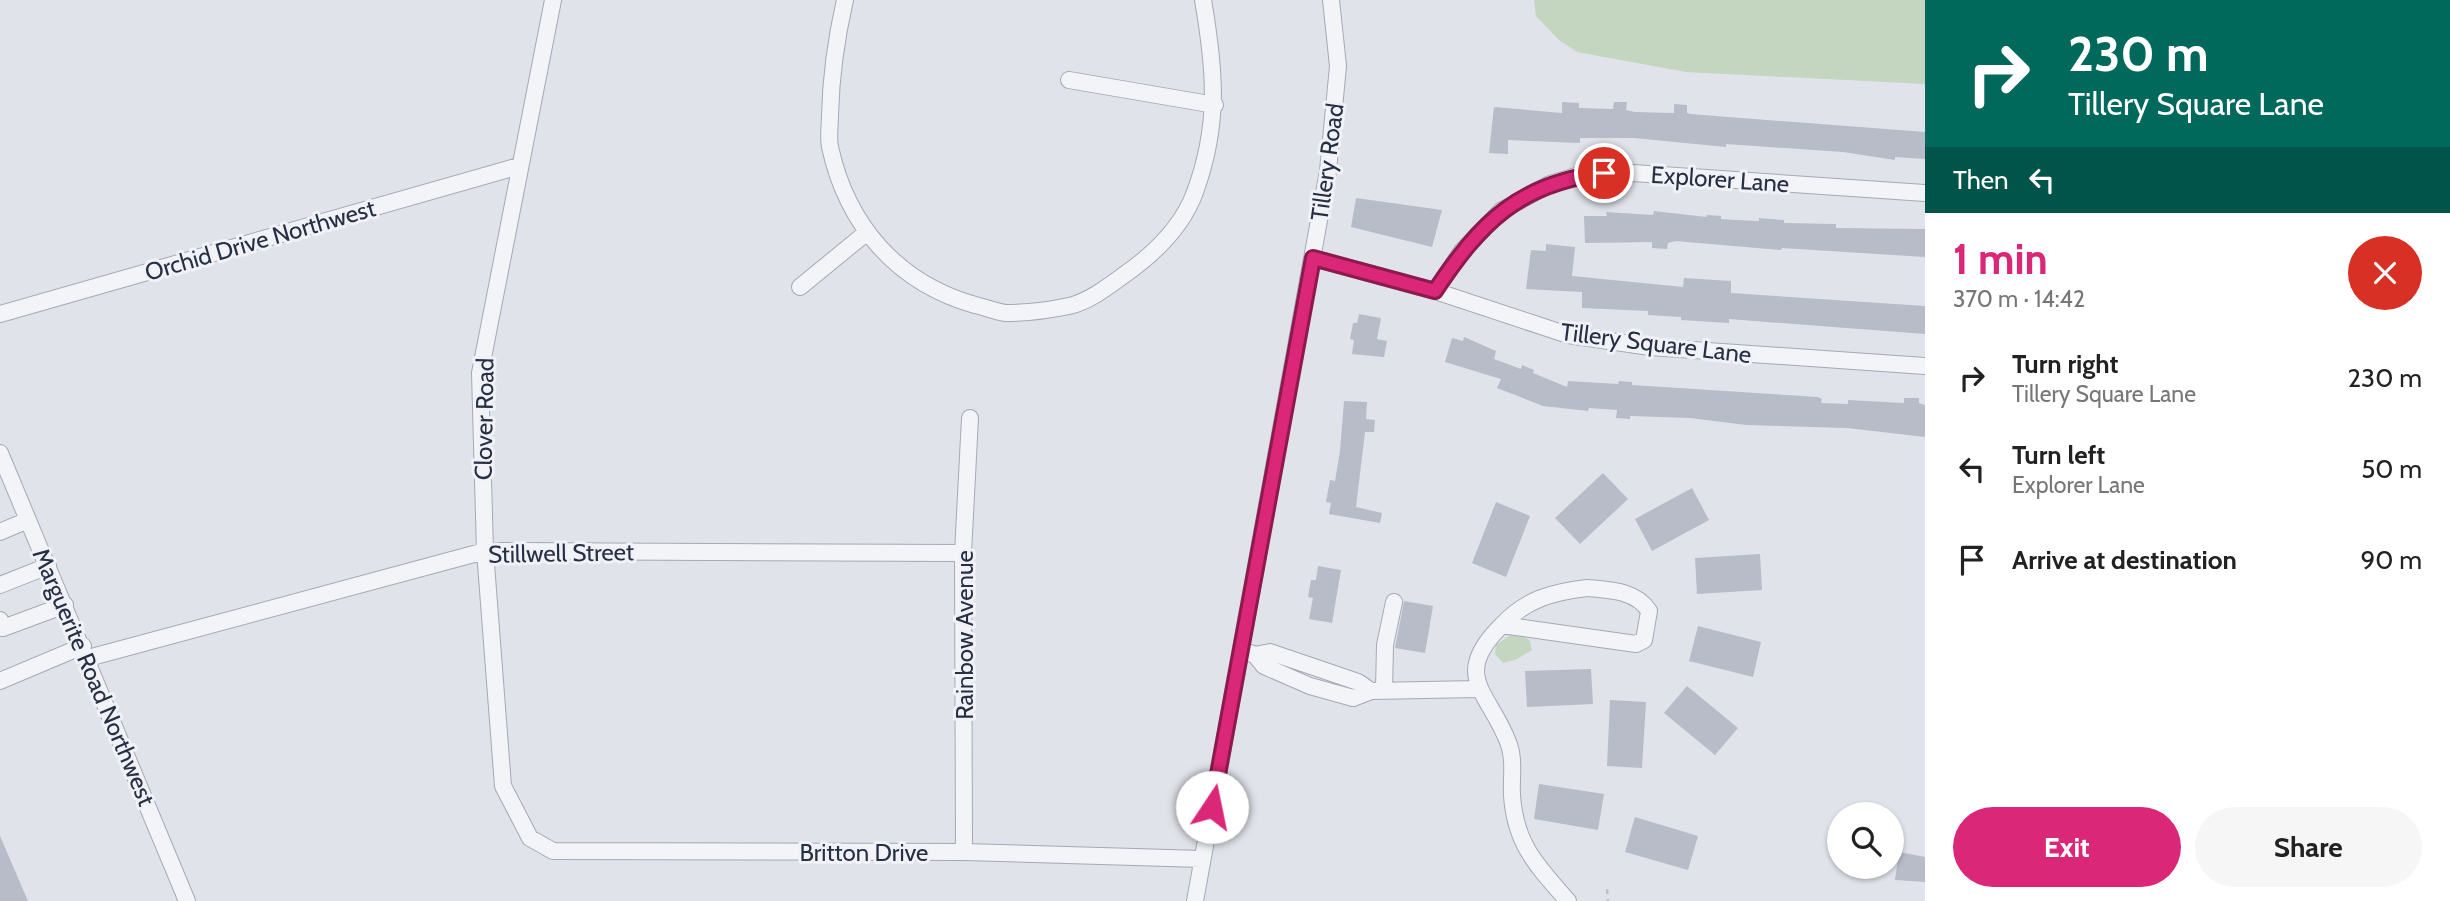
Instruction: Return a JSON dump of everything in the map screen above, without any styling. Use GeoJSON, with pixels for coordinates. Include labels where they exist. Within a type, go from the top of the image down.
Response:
{"type":"FeatureCollection","features":[{"type":"Feature","properties":{"kind":"street","name":"Clover Road"},"geometry":{"type":"LineString","coordinates":[[530,838],[503,786],[485,551],[480,373],[553,0]]}},
{"type":"Feature","properties":{"kind":"street"},"geometry":{"type":"LineString","coordinates":[[845,0],[832,61],[829,144],[845,198],[866,233],[900,267],[945,296],[1004,313],[1071,305],[1109,286],[1149,258],[1173,231],[1194,195],[1208,150],[1215,105],[1214,60],[1203,0]]}},
{"type":"Feature","properties":{"kind":"street","name":"Tillery Road"},"geometry":{"type":"LineString","coordinates":[[1195,901],[1248,653],[1335,114],[1338,66],[1331,0]]}},
{"type":"Feature","properties":{"kind":"street"},"geometry":{"type":"LineString","coordinates":[[1069,80],[1215,105]]}},
{"type":"Feature","properties":{"kind":"street","name":"Orchid Drive Northwest"},"geometry":{"type":"LineString","coordinates":[[0,314],[519,166]]}},
{"type":"Feature","properties":{"kind":"street","name":"Explorer Lane"},"geometry":{"type":"LineString","coordinates":[[1435,291],[1462,251],[1501,211],[1550,184],[1576,176],[1633,173],[1925,193]]}},
{"type":"Feature","properties":{"kind":"street"},"geometry":{"type":"LineString","coordinates":[[800,287],[866,233]]}},
{"type":"Feature","properties":{"kind":"street","name":"Tillery Square Lane"},"geometry":{"type":"LineString","coordinates":[[1313,258],[1435,291],[1548,330],[1615,343],[1925,366]]}},
{"type":"Feature","properties":{"kind":"street","name":"Rainbow Avenue"},"geometry":{"type":"LineString","coordinates":[[964,852],[963,553],[970,418]]}},
{"type":"Feature","properties":{"kind":"street","name":"Marguerite Road Northwest"},"geometry":{"type":"LineString","coordinates":[[0,453],[187,901]]}},
{"type":"Feature","properties":{"kind":"street"},"geometry":{"type":"LineString","coordinates":[[0,532],[29,520]]}},
{"type":"Feature","properties":{"kind":"street","name":"Stillwell Street"},"geometry":{"type":"LineString","coordinates":[[0,681],[85,652],[485,551],[963,553]]}},
{"type":"Feature","properties":{"kind":"street"},"geometry":{"type":"LineString","coordinates":[[0,586],[48,566]]}},
{"type":"Feature","properties":{"kind":"street"},"geometry":{"type":"LineString","coordinates":[[1502,625],[1636,644],[1646,636],[1649,611],[1633,596],[1587,588],[1539,598],[1517,609],[1485,641],[1477,657],[1478,688],[1508,741],[1513,761],[1514,822],[1525,847],[1568,901]]}},
{"type":"Feature","properties":{"kind":"street"},"geometry":{"type":"LineString","coordinates":[[1378,691],[1394,602]]}},
{"type":"Feature","properties":{"kind":"street"},"geometry":{"type":"LineString","coordinates":[[0,620],[4,628],[65,605]]}},
{"type":"Feature","properties":{"kind":"street"},"geometry":{"type":"LineString","coordinates":[[1248,653],[1270,652],[1378,691],[1478,688]]}},
{"type":"Feature","properties":{"kind":"street","name":"Britton Drive"},"geometry":{"type":"LineString","coordinates":[[530,838],[553,850],[964,852],[1202,859]]}},
{"type":"Feature","properties":{"kind":"path"},"geometry":{"type":"LineString","coordinates":[[1607,889],[1608,901]]}},
{"type":"Feature","properties":{"kind":"green space"},"geometry":{"type":"Polygon","coordinates":[[[1534,0],[1925,0],[1925,84],[1686,72],[1577,52],[1559,40],[1536,16],[1534,0]]]}},
{"type":"Feature","properties":{"kind":"green space"},"geometry":{"type":"Polygon","coordinates":[[[1516,631],[1530,641],[1532,650],[1503,663],[1495,654],[1496,645],[1516,631]]]}},
{"type":"Feature","properties":{"kind":"building"},"geometry":{"type":"Polygon","coordinates":[[[1562,102],[1579,103],[1579,108],[1613,109],[1614,102],[1627,102],[1626,110],[1674,113],[1674,104],[1687,105],[1687,113],[1690,114],[1925,132],[1925,159],[1895,157],[1895,160],[1843,152],[1726,144],[1726,147],[1634,138],[1580,138],[1580,143],[1508,140],[1508,154],[1489,153],[1494,107],[1562,113],[1562,102]]]}},
{"type":"Feature","properties":{"kind":"building"},"geometry":{"type":"Polygon","coordinates":[[[1356,198],[1442,210],[1432,247],[1351,227],[1356,198]]]}},
{"type":"Feature","properties":{"kind":"building"},"geometry":{"type":"Polygon","coordinates":[[[1654,211],[1706,217],[1721,216],[1721,219],[1759,221],[1759,218],[1784,220],[1784,223],[1836,224],[1836,228],[1925,229],[1925,257],[1781,250],[1676,241],[1668,243],[1667,249],[1652,248],[1652,242],[1585,243],[1584,216],[1607,216],[1606,212],[1653,215],[1654,211]]]}},
{"type":"Feature","properties":{"kind":"building"},"geometry":{"type":"Polygon","coordinates":[[[1546,244],[1575,247],[1572,276],[1683,287],[1684,278],[1731,281],[1731,293],[1925,306],[1925,334],[1729,319],[1729,323],[1681,320],[1681,317],[1648,315],[1648,311],[1582,308],[1582,292],[1526,289],[1531,250],[1546,251],[1546,244]]]}},
{"type":"Feature","properties":{"kind":"building"},"geometry":{"type":"Polygon","coordinates":[[[1359,314],[1381,318],[1377,339],[1387,341],[1384,357],[1352,354],[1354,340],[1350,339],[1353,323],[1357,323],[1359,314]]]}},
{"type":"Feature","properties":{"kind":"building"},"geometry":{"type":"Polygon","coordinates":[[[1464,337],[1496,351],[1494,359],[1521,369],[1522,365],[1534,370],[1533,373],[1567,387],[1568,381],[1618,384],[1619,381],[1632,382],[1632,385],[1818,397],[1822,399],[1821,403],[1848,404],[1848,400],[1904,403],[1904,398],[1919,398],[1919,403],[1925,405],[1925,437],[1847,428],[1746,425],[1690,418],[1616,418],[1617,410],[1589,408],[1588,411],[1543,406],[1497,388],[1501,379],[1445,362],[1452,338],[1463,341],[1464,337]]]}},
{"type":"Feature","properties":{"kind":"building"},"geometry":{"type":"Polygon","coordinates":[[[1344,401],[1367,402],[1366,419],[1375,420],[1374,432],[1365,432],[1356,507],[1382,513],[1380,523],[1329,514],[1331,503],[1326,502],[1330,480],[1335,481],[1344,401]]]}},
{"type":"Feature","properties":{"kind":"building"},"geometry":{"type":"Polygon","coordinates":[[[1603,473],[1628,499],[1580,544],[1555,518],[1603,473]]]}},
{"type":"Feature","properties":{"kind":"building"},"geometry":{"type":"Polygon","coordinates":[[[1692,488],[1709,520],[1652,551],[1635,519],[1692,488]]]}},
{"type":"Feature","properties":{"kind":"building"},"geometry":{"type":"Polygon","coordinates":[[[1496,502],[1530,516],[1506,577],[1472,563],[1496,502]]]}},
{"type":"Feature","properties":{"kind":"building"},"geometry":{"type":"Polygon","coordinates":[[[1760,554],[1762,590],[1697,594],[1695,558],[1760,554]]]}},
{"type":"Feature","properties":{"kind":"building"},"geometry":{"type":"Polygon","coordinates":[[[1318,566],[1341,570],[1332,623],[1309,619],[1313,598],[1308,597],[1311,580],[1316,580],[1318,566]]]}},
{"type":"Feature","properties":{"kind":"building"},"geometry":{"type":"Polygon","coordinates":[[[1404,601],[1433,606],[1425,653],[1395,648],[1404,601]]]}},
{"type":"Feature","properties":{"kind":"building"},"geometry":{"type":"Polygon","coordinates":[[[1698,626],[1761,642],[1753,677],[1689,661],[1698,626]]]}},
{"type":"Feature","properties":{"kind":"building"},"geometry":{"type":"Polygon","coordinates":[[[1591,669],[1593,704],[1527,707],[1525,671],[1591,669]]]}},
{"type":"Feature","properties":{"kind":"building"},"geometry":{"type":"Polygon","coordinates":[[[1687,686],[1738,728],[1715,755],[1664,713],[1687,686]]]}},
{"type":"Feature","properties":{"kind":"building"},"geometry":{"type":"Polygon","coordinates":[[[1610,700],[1646,702],[1642,768],[1607,766],[1610,700]]]}},
{"type":"Feature","properties":{"kind":"building"},"geometry":{"type":"Polygon","coordinates":[[[1539,784],[1604,794],[1598,830],[1534,819],[1539,784]]]}},
{"type":"Feature","properties":{"kind":"building"},"geometry":{"type":"Polygon","coordinates":[[[1635,817],[1698,836],[1688,870],[1625,852],[1635,817]]]}},
{"type":"Feature","properties":{"kind":"building"},"geometry":{"type":"Polygon","coordinates":[[[0,836],[28,901],[0,901],[0,836]]]}},
{"type":"Feature","properties":{"kind":"building"},"geometry":{"type":"Polygon","coordinates":[[[1904,853],[1925,857],[1925,882],[1895,880],[1904,879],[1904,853]]]}},
{"type":"Feature","properties":{"kind":"route"},"geometry":{"type":"LineString","coordinates":[[1212,807],[1313,258],[1435,291],[1480,229],[1501,211],[1550,184],[1576,176],[1604,173]]}}]}
